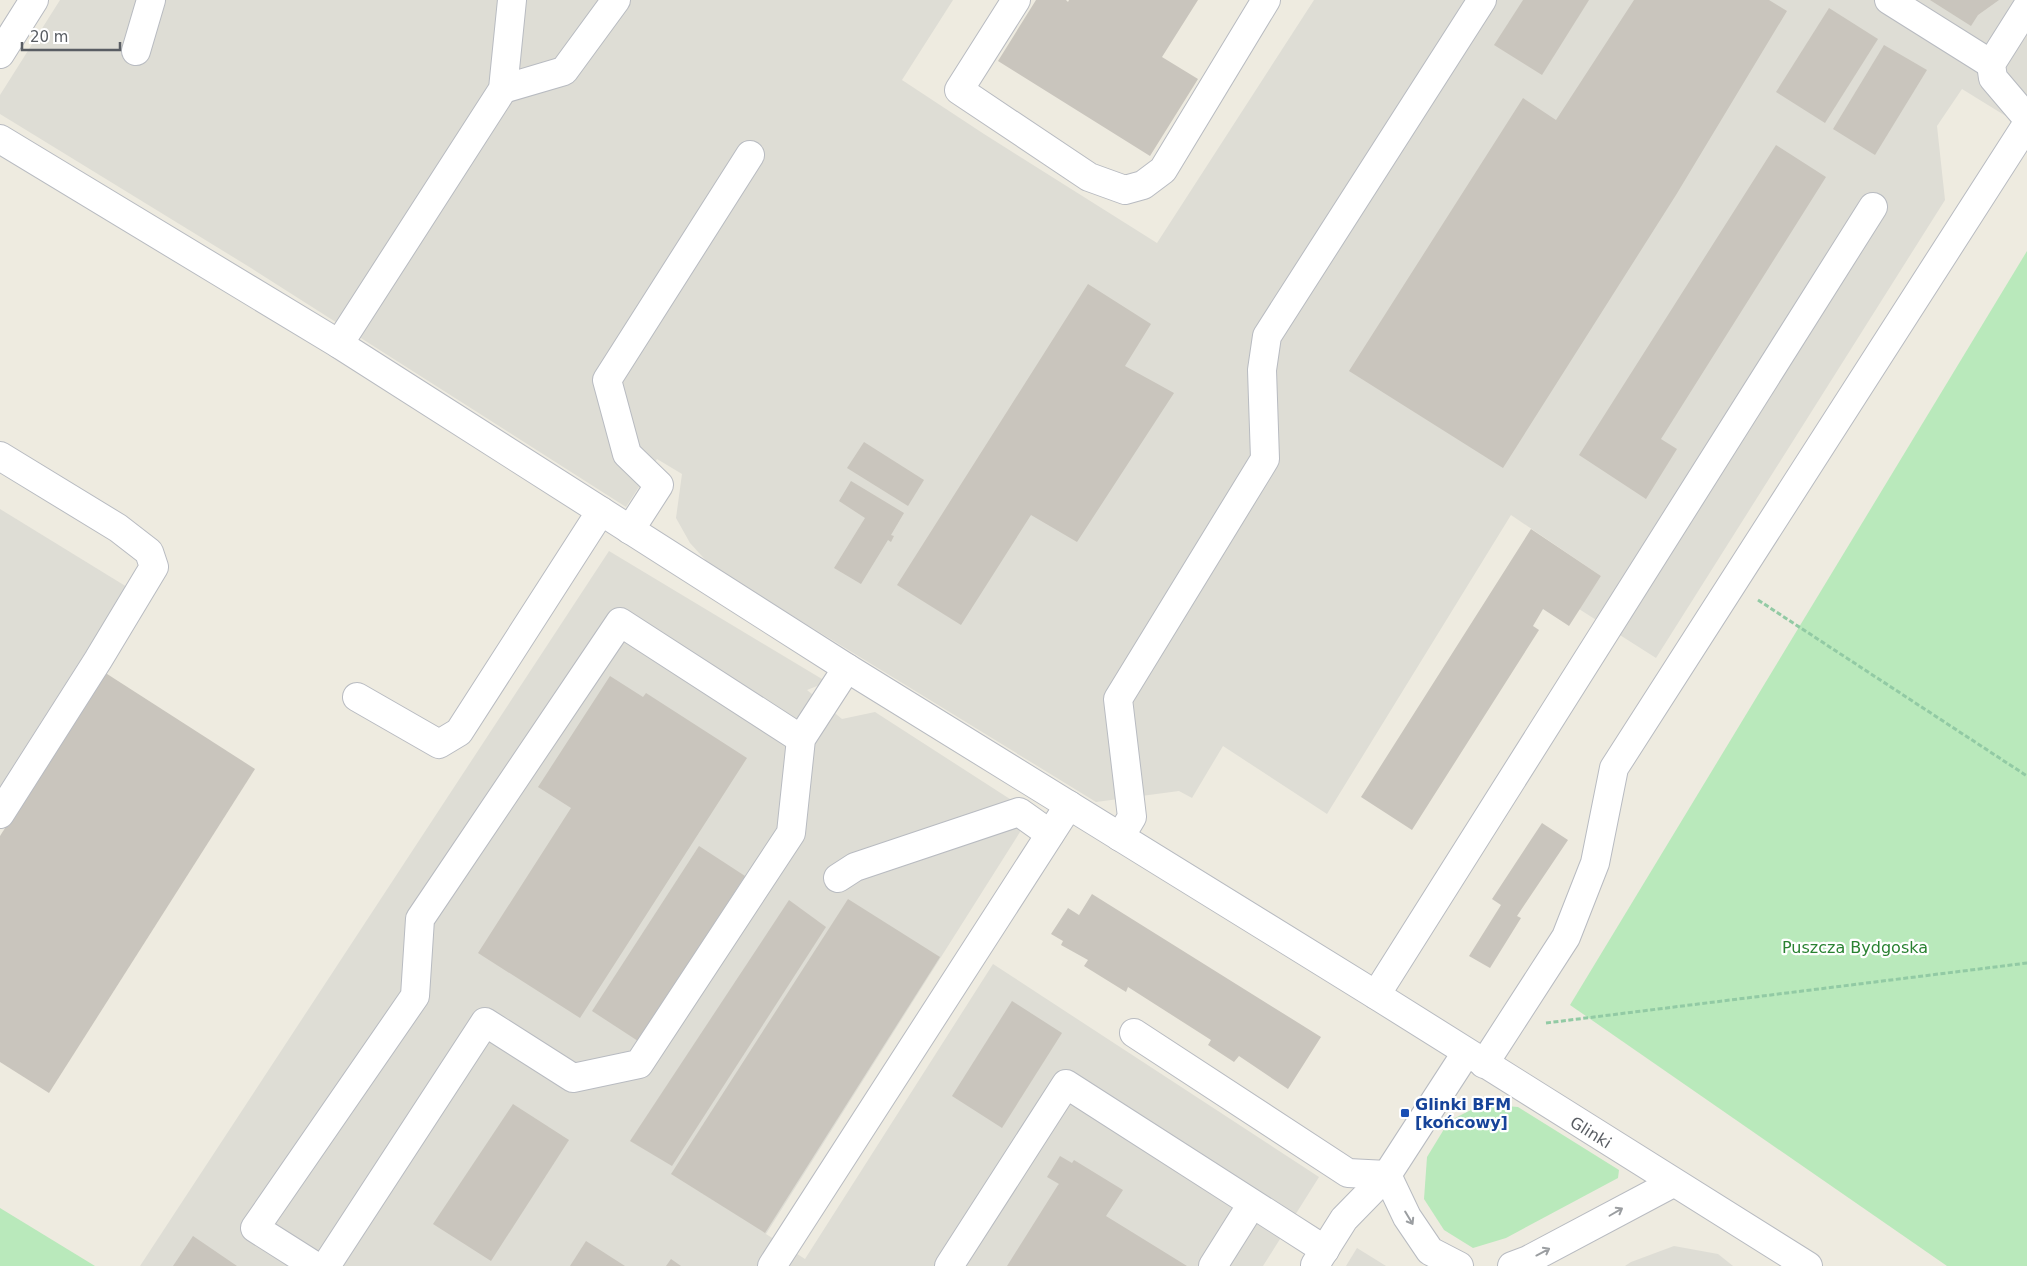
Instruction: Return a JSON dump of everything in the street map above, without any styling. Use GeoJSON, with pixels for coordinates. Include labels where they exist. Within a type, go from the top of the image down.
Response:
{"type":"FeatureCollection","features":[{"type":"Feature","properties":{"kind":"street"},"geometry":{"type":"LineString","coordinates":[[0,54],[34,0]]}},
{"type":"Feature","properties":{"kind":"street"},"geometry":{"type":"LineString","coordinates":[[136,52],[152,0]]}},
{"type":"Feature","properties":{"kind":"street"},"geometry":{"type":"LineString","coordinates":[[339,344],[503,89],[512,0]]}},
{"type":"Feature","properties":{"kind":"street"},"geometry":{"type":"LineString","coordinates":[[503,89],[564,71],[616,0]]}},
{"type":"Feature","properties":{"kind":"street"},"geometry":{"type":"LineString","coordinates":[[1016,0],[959,90],[1089,177],[1124,190],[1143,185],[1162,170],[1266,0]]}},
{"type":"Feature","properties":{"kind":"street"},"geometry":{"type":"LineString","coordinates":[[1120,837],[1132,817],[1118,700],[1265,459],[1262,370],[1266,336],[1482,0]]}},
{"type":"Feature","properties":{"kind":"street"},"geometry":{"type":"LineString","coordinates":[[1889,0],[1991,64]]}},
{"type":"Feature","properties":{"kind":"street"},"geometry":{"type":"LineString","coordinates":[[2027,7],[1991,64],[1993,78],[2027,118]]}},
{"type":"Feature","properties":{"kind":"street"},"geometry":{"type":"LineString","coordinates":[[949,1266],[1066,1084],[1252,1204],[1320,1258],[1344,1219],[1387,1175],[1475,1059],[1508,1028],[1566,937],[1595,863],[1614,768],[2027,124]]}},
{"type":"Feature","properties":{"kind":"street","name":"Glinki"},"geometry":{"type":"LineString","coordinates":[[0,139],[339,344],[847,668],[1808,1266]]}},
{"type":"Feature","properties":{"kind":"street"},"geometry":{"type":"LineString","coordinates":[[630,530],[658,485],[627,454],[607,380],[750,155]]}},
{"type":"Feature","properties":{"kind":"street"},"geometry":{"type":"LineString","coordinates":[[1376,996],[1873,207]]}},
{"type":"Feature","properties":{"kind":"street"},"geometry":{"type":"LineString","coordinates":[[0,456],[118,528],[149,552],[154,567],[98,660],[0,814]]}},
{"type":"Feature","properties":{"kind":"street"},"geometry":{"type":"LineString","coordinates":[[357,697],[439,744],[459,732],[601,511]]}},
{"type":"Feature","properties":{"kind":"street"},"geometry":{"type":"LineString","coordinates":[[315,1266],[255,1228],[415,996],[420,919],[620,622],[801,739]]}},
{"type":"Feature","properties":{"kind":"street"},"geometry":{"type":"LineString","coordinates":[[326,1266],[485,1022],[573,1078],[638,1064],[791,833],[801,739],[847,668]]}},
{"type":"Feature","properties":{"kind":"street"},"geometry":{"type":"LineString","coordinates":[[772,1266],[1069,805]]}},
{"type":"Feature","properties":{"kind":"street"},"geometry":{"type":"LineString","coordinates":[[838,878],[855,867],[1019,812],[1050,834]]}},
{"type":"Feature","properties":{"kind":"street"},"geometry":{"type":"LineString","coordinates":[[1134,1033],[1348,1173],[1387,1175]]}},
{"type":"Feature","properties":{"kind":"street"},"geometry":{"type":"LineString","coordinates":[[1387,1175],[1408,1217],[1430,1251],[1459,1266]]}},
{"type":"Feature","properties":{"kind":"street"},"geometry":{"type":"LineString","coordinates":[[1512,1266],[1528,1260],[1629,1204],[1672,1183]]}},
{"type":"Feature","properties":{"kind":"street"},"geometry":{"type":"LineString","coordinates":[[1213,1266],[1252,1204]]}},
{"type":"Feature","properties":{"kind":"path"},"geometry":{"type":"LineString","coordinates":[[1733,584],[2027,776]]}},
{"type":"Feature","properties":{"kind":"path"},"geometry":{"type":"LineString","coordinates":[[1508,1028],[2027,963]]}},
{"type":"Feature","properties":{"kind":"shaded area"},"geometry":{"type":"Polygon","coordinates":[[[60,0],[953,0],[902,80],[1157,243],[1314,0],[2027,0],[2027,96],[2009,118],[1962,89],[1937,126],[1945,200],[1656,658],[1579,609],[1601,576],[1511,515],[1327,814],[1223,746],[1192,798],[1179,791],[1096,802],[710,565],[690,543],[676,518],[682,474],[657,459],[626,507],[251,268],[0,114],[0,95],[60,0]]]}},
{"type":"Feature","properties":{"kind":"shaded area"},"geometry":{"type":"Polygon","coordinates":[[[0,509],[127,587],[0,786],[0,509]]]}},
{"type":"Feature","properties":{"kind":"shaded area"},"geometry":{"type":"Polygon","coordinates":[[[609,551],[827,682],[807,690],[842,719],[875,712],[1013,801],[1020,832],[766,1234],[805,1259],[993,964],[1319,1177],[1263,1266],[140,1266],[609,551]]]}},
{"type":"Feature","properties":{"kind":"shaded area"},"geometry":{"type":"Polygon","coordinates":[[[1674,1246],[1718,1254],[1733,1266],[1625,1266],[1674,1246]]]}},
{"type":"Feature","properties":{"kind":"shaded area"},"geometry":{"type":"Polygon","coordinates":[[[1357,1248],[1386,1266],[1346,1266],[1357,1248]]]}},
{"type":"Feature","properties":{"kind":"green space","name":"Puszcza Bydgoska"},"geometry":{"type":"Polygon","coordinates":[[[2027,251],[2027,1266],[1947,1266],[1570,1005],[2027,251]]]}},
{"type":"Feature","properties":{"kind":"green space"},"geometry":{"type":"Polygon","coordinates":[[[1483,1104],[1518,1107],[1619,1170],[1618,1178],[1506,1238],[1473,1248],[1444,1230],[1424,1199],[1427,1157],[1449,1121],[1483,1104]]]}},
{"type":"Feature","properties":{"kind":"green space"},"geometry":{"type":"Polygon","coordinates":[[[0,1208],[95,1266],[0,1266],[0,1208]]]}},
{"type":"Feature","properties":{"kind":"building"},"geometry":{"type":"Polygon","coordinates":[[[1036,0],[1066,0],[1068,2],[1069,0],[1198,0],[1162,57],[1198,79],[1150,156],[998,61],[1036,0]]]}},
{"type":"Feature","properties":{"kind":"building"},"geometry":{"type":"Polygon","coordinates":[[[1523,0],[1589,0],[1542,75],[1494,45],[1523,0]]]}},
{"type":"Feature","properties":{"kind":"building"},"geometry":{"type":"Polygon","coordinates":[[[1634,0],[1769,0],[1787,11],[1676,195],[1503,468],[1349,371],[1523,98],[1556,120],[1634,0]]]}},
{"type":"Feature","properties":{"kind":"building"},"geometry":{"type":"Polygon","coordinates":[[[1930,0],[1999,0],[1978,15],[1971,26],[1930,0]]]}},
{"type":"Feature","properties":{"kind":"building"},"geometry":{"type":"Polygon","coordinates":[[[1829,8],[1878,39],[1825,123],[1776,92],[1829,8]]]}},
{"type":"Feature","properties":{"kind":"building"},"geometry":{"type":"Polygon","coordinates":[[[1884,45],[1927,70],[1875,155],[1833,129],[1884,45]]]}},
{"type":"Feature","properties":{"kind":"building"},"geometry":{"type":"Polygon","coordinates":[[[1776,145],[1826,177],[1661,439],[1677,449],[1646,499],[1579,455],[1776,145]]]}},
{"type":"Feature","properties":{"kind":"building"},"geometry":{"type":"Polygon","coordinates":[[[1088,284],[1151,324],[1125,366],[1174,393],[1077,542],[1031,515],[961,625],[897,585],[1088,284]]]}},
{"type":"Feature","properties":{"kind":"building"},"geometry":{"type":"Polygon","coordinates":[[[864,442],[924,480],[908,506],[847,468],[864,442]]]}},
{"type":"Feature","properties":{"kind":"building"},"geometry":{"type":"Polygon","coordinates":[[[851,481],[904,513],[891,535],[894,536],[891,542],[888,540],[861,584],[834,568],[865,518],[839,501],[851,481]]]}},
{"type":"Feature","properties":{"kind":"building"},"geometry":{"type":"Polygon","coordinates":[[[1531,529],[1601,576],[1569,626],[1543,609],[1533,626],[1539,630],[1412,830],[1361,797],[1531,529]]]}},
{"type":"Feature","properties":{"kind":"building"},"geometry":{"type":"Polygon","coordinates":[[[104,672],[255,769],[49,1093],[0,1062],[0,836],[104,672]]]}},
{"type":"Feature","properties":{"kind":"building"},"geometry":{"type":"Polygon","coordinates":[[[610,676],[643,697],[646,693],[747,758],[580,1018],[478,953],[571,808],[538,787],[610,676]]]}},
{"type":"Feature","properties":{"kind":"building"},"geometry":{"type":"Polygon","coordinates":[[[1542,823],[1568,840],[1517,916],[1521,918],[1490,968],[1469,956],[1501,905],[1492,899],[1542,823]]]}},
{"type":"Feature","properties":{"kind":"building"},"geometry":{"type":"Polygon","coordinates":[[[699,846],[745,876],[638,1041],[592,1011],[699,846]]]}},
{"type":"Feature","properties":{"kind":"building"},"geometry":{"type":"Polygon","coordinates":[[[1092,894],[1321,1037],[1288,1089],[1239,1056],[1234,1062],[1208,1045],[1211,1040],[1128,987],[1126,992],[1084,966],[1088,960],[1061,945],[1063,941],[1051,934],[1068,908],[1079,915],[1092,894]]]}},
{"type":"Feature","properties":{"kind":"building"},"geometry":{"type":"Polygon","coordinates":[[[848,899],[940,957],[765,1233],[671,1174],[848,899]]]}},
{"type":"Feature","properties":{"kind":"building"},"geometry":{"type":"Polygon","coordinates":[[[789,900],[826,927],[672,1166],[630,1141],[789,900]]]}},
{"type":"Feature","properties":{"kind":"building"},"geometry":{"type":"Polygon","coordinates":[[[1012,1001],[1062,1033],[1002,1128],[952,1096],[1012,1001]]]}},
{"type":"Feature","properties":{"kind":"building"},"geometry":{"type":"Polygon","coordinates":[[[513,1104],[569,1140],[491,1261],[433,1224],[513,1104]]]}},
{"type":"Feature","properties":{"kind":"building"},"geometry":{"type":"Polygon","coordinates":[[[1060,1156],[1072,1163],[1074,1160],[1123,1190],[1106,1216],[1187,1266],[1007,1266],[1059,1184],[1047,1177],[1060,1156]]]}},
{"type":"Feature","properties":{"kind":"building"},"geometry":{"type":"Polygon","coordinates":[[[193,1236],[237,1266],[173,1266],[193,1236]]]}},
{"type":"Feature","properties":{"kind":"building"},"geometry":{"type":"Polygon","coordinates":[[[586,1241],[625,1266],[570,1266],[586,1241]]]}},
{"type":"Feature","properties":{"kind":"building"},"geometry":{"type":"Polygon","coordinates":[[[671,1259],[681,1266],[666,1266],[671,1259]]]}},
{"type":"Feature","properties":{"kind":"place","name":"Glinki BFM [końcowy]"},"geometry":{"type":"Point","coordinates":[1405,1113]}}]}
